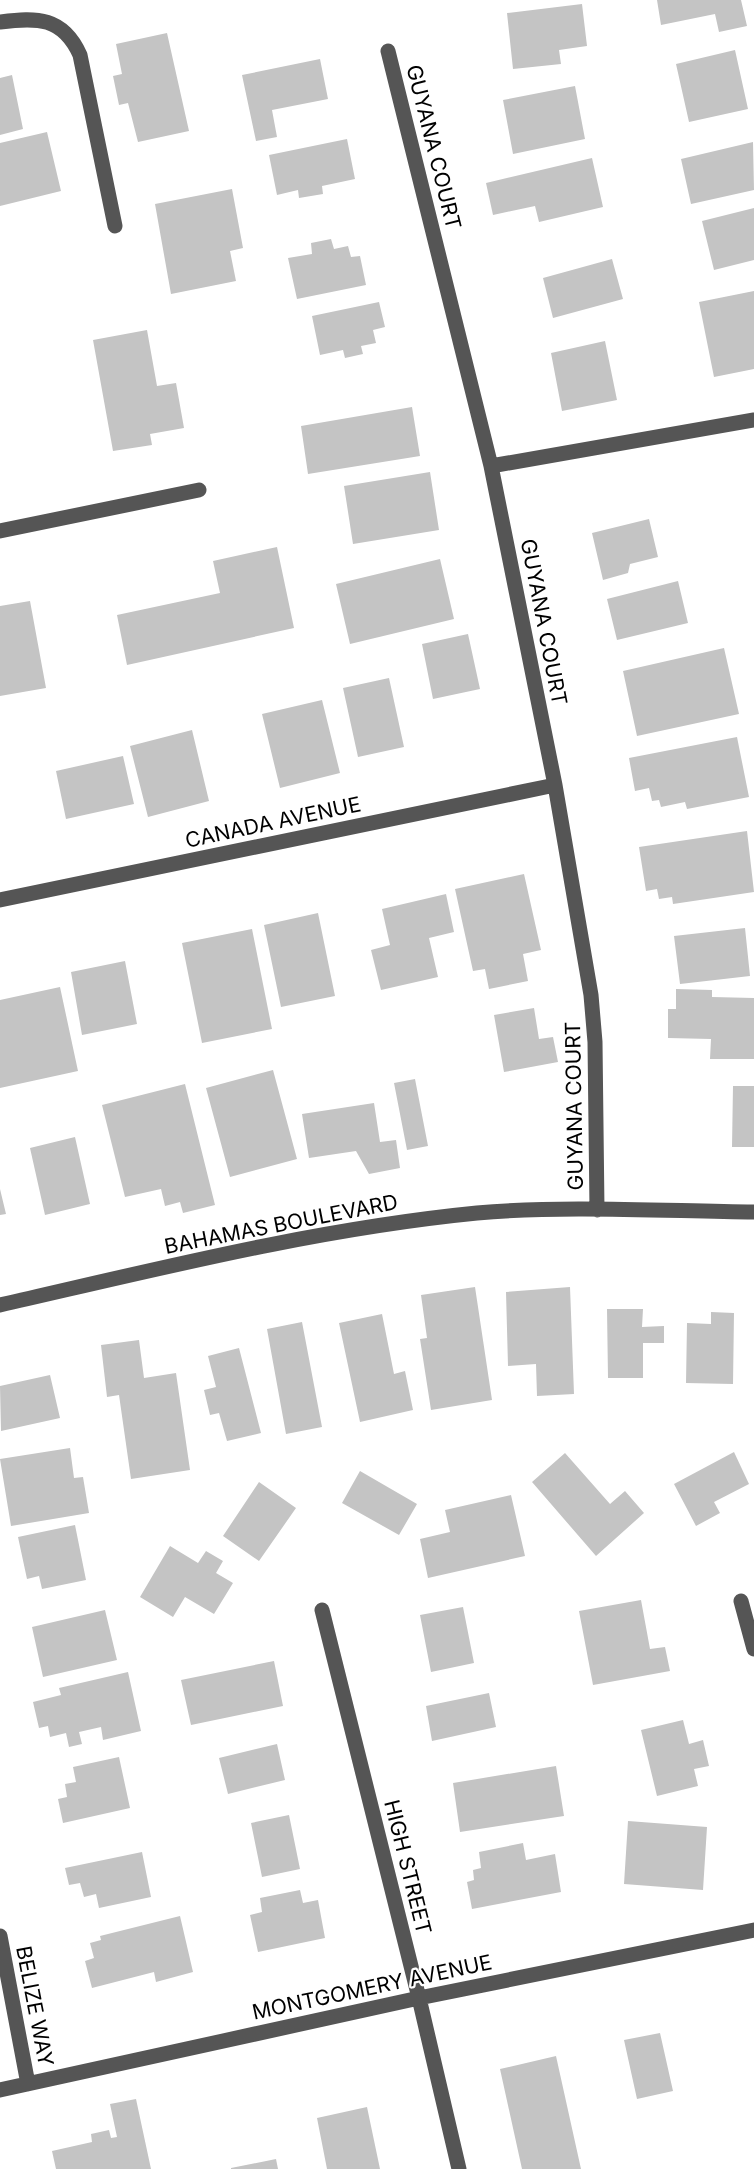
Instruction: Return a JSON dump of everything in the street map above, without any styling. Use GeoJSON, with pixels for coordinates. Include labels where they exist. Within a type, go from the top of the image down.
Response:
{"type":"FeatureCollection","features":[{"type":"Feature","properties":{"kind":"street"},"geometry":{"type":"LineString","coordinates":[[0,22],[28,19],[41,21],[65,31],[74,41],[80,55],[115,226]]}},
{"type":"Feature","properties":{"kind":"street","name":"GUYANA COURT"},"geometry":{"type":"LineString","coordinates":[[388,51],[491,466],[555,785],[591,995],[597,1096],[597,1210]]}},
{"type":"Feature","properties":{"kind":"street"},"geometry":{"type":"LineString","coordinates":[[491,466],[754,420]]}},
{"type":"Feature","properties":{"kind":"street"},"geometry":{"type":"LineString","coordinates":[[0,531],[199,490]]}},
{"type":"Feature","properties":{"kind":"street","name":"CANADA AVENUE"},"geometry":{"type":"LineString","coordinates":[[0,900],[555,785]]}},
{"type":"Feature","properties":{"kind":"street","name":"BAHAMAS BOULEVARD"},"geometry":{"type":"LineString","coordinates":[[0,1305],[339,1230],[480,1213],[597,1210],[754,1212]]}},
{"type":"Feature","properties":{"kind":"street"},"geometry":{"type":"LineString","coordinates":[[741,1601],[754,1649]]}},
{"type":"Feature","properties":{"kind":"street","name":"HIGH STREET"},"geometry":{"type":"LineString","coordinates":[[322,1610],[419,1998],[459,2169]]}},
{"type":"Feature","properties":{"kind":"street","name":"MONTGOMERY AVENUE"},"geometry":{"type":"LineString","coordinates":[[0,2090],[419,1998],[754,1930]]}},
{"type":"Feature","properties":{"kind":"street","name":"BELIZE WAY"},"geometry":{"type":"LineString","coordinates":[[0,1936],[28,2084]]}},
{"type":"Feature","properties":{"kind":"building"},"geometry":{"type":"Polygon","coordinates":[[[657,0],[741,0],[747,26],[719,32],[715,14],[661,25],[657,0]]]}},
{"type":"Feature","properties":{"kind":"building"},"geometry":{"type":"Polygon","coordinates":[[[582,4],[587,46],[559,50],[561,64],[513,69],[507,13],[582,4]]]}},
{"type":"Feature","properties":{"kind":"building"},"geometry":{"type":"Polygon","coordinates":[[[167,33],[189,131],[138,142],[128,103],[119,105],[113,76],[122,74],[116,44],[167,33]]]}},
{"type":"Feature","properties":{"kind":"building"},"geometry":{"type":"Polygon","coordinates":[[[735,50],[748,109],[689,122],[676,64],[735,50]]]}},
{"type":"Feature","properties":{"kind":"building"},"geometry":{"type":"Polygon","coordinates":[[[320,59],[328,99],[272,110],[277,137],[256,141],[242,75],[320,59]]]}},
{"type":"Feature","properties":{"kind":"building"},"geometry":{"type":"Polygon","coordinates":[[[12,75],[23,129],[0,135],[0,78],[12,75]]]}},
{"type":"Feature","properties":{"kind":"building"},"geometry":{"type":"Polygon","coordinates":[[[575,86],[585,139],[513,154],[503,100],[575,86]]]}},
{"type":"Feature","properties":{"kind":"building"},"geometry":{"type":"Polygon","coordinates":[[[47,132],[61,191],[0,206],[0,143],[47,132]]]}},
{"type":"Feature","properties":{"kind":"building"},"geometry":{"type":"Polygon","coordinates":[[[347,139],[355,179],[322,186],[323,194],[299,198],[298,190],[277,195],[269,155],[347,139]]]}},
{"type":"Feature","properties":{"kind":"building"},"geometry":{"type":"Polygon","coordinates":[[[753,142],[754,190],[691,204],[681,159],[753,142]]]}},
{"type":"Feature","properties":{"kind":"building"},"geometry":{"type":"Polygon","coordinates":[[[592,158],[603,207],[539,222],[535,206],[493,215],[486,183],[592,158]]]}},
{"type":"Feature","properties":{"kind":"building"},"geometry":{"type":"Polygon","coordinates":[[[232,189],[243,248],[230,251],[236,281],[171,294],[155,204],[232,189]]]}},
{"type":"Feature","properties":{"kind":"building"},"geometry":{"type":"Polygon","coordinates":[[[754,208],[754,260],[714,270],[702,221],[754,208]]]}},
{"type":"Feature","properties":{"kind":"building"},"geometry":{"type":"Polygon","coordinates":[[[331,239],[334,249],[348,246],[351,257],[360,256],[366,285],[297,299],[288,258],[312,254],[311,243],[331,239]]]}},
{"type":"Feature","properties":{"kind":"building"},"geometry":{"type":"Polygon","coordinates":[[[612,259],[623,299],[553,318],[543,278],[612,259]]]}},
{"type":"Feature","properties":{"kind":"building"},"geometry":{"type":"Polygon","coordinates":[[[754,291],[754,369],[714,377],[699,302],[754,291]]]}},
{"type":"Feature","properties":{"kind":"building"},"geometry":{"type":"Polygon","coordinates":[[[379,302],[385,327],[373,330],[376,343],[361,346],[363,354],[345,358],[343,350],[320,355],[312,316],[379,302]]]}},
{"type":"Feature","properties":{"kind":"building"},"geometry":{"type":"Polygon","coordinates":[[[147,330],[157,386],[176,383],[184,428],[150,434],[152,445],[113,451],[93,340],[147,330]]]}},
{"type":"Feature","properties":{"kind":"building"},"geometry":{"type":"Polygon","coordinates":[[[605,341],[617,400],[562,411],[551,353],[605,341]]]}},
{"type":"Feature","properties":{"kind":"building"},"geometry":{"type":"Polygon","coordinates":[[[412,407],[420,456],[308,474],[301,426],[412,407]]]}},
{"type":"Feature","properties":{"kind":"building"},"geometry":{"type":"Polygon","coordinates":[[[430,472],[439,530],[353,544],[344,486],[430,472]]]}},
{"type":"Feature","properties":{"kind":"building"},"geometry":{"type":"Polygon","coordinates":[[[649,519],[658,557],[630,564],[628,573],[603,580],[592,533],[649,519]]]}},
{"type":"Feature","properties":{"kind":"building"},"geometry":{"type":"Polygon","coordinates":[[[277,547],[294,628],[127,665],[117,615],[220,593],[213,561],[277,547]]]}},
{"type":"Feature","properties":{"kind":"building"},"geometry":{"type":"Polygon","coordinates":[[[440,559],[454,619],[350,644],[336,584],[440,559]]]}},
{"type":"Feature","properties":{"kind":"building"},"geometry":{"type":"Polygon","coordinates":[[[678,581],[688,623],[617,640],[607,599],[678,581]]]}},
{"type":"Feature","properties":{"kind":"building"},"geometry":{"type":"Polygon","coordinates":[[[30,601],[46,688],[0,696],[0,606],[30,601]]]}},
{"type":"Feature","properties":{"kind":"building"},"geometry":{"type":"Polygon","coordinates":[[[468,634],[480,689],[433,699],[422,644],[468,634]]]}},
{"type":"Feature","properties":{"kind":"building"},"geometry":{"type":"Polygon","coordinates":[[[724,648],[739,714],[637,736],[623,671],[724,648]]]}},
{"type":"Feature","properties":{"kind":"building"},"geometry":{"type":"Polygon","coordinates":[[[389,678],[404,747],[358,757],[343,688],[389,678]]]}},
{"type":"Feature","properties":{"kind":"building"},"geometry":{"type":"Polygon","coordinates":[[[322,700],[340,773],[280,788],[262,714],[322,700]]]}},
{"type":"Feature","properties":{"kind":"building"},"geometry":{"type":"Polygon","coordinates":[[[192,730],[209,801],[148,817],[130,746],[192,730]]]}},
{"type":"Feature","properties":{"kind":"building"},"geometry":{"type":"Polygon","coordinates":[[[737,737],[749,797],[687,809],[685,802],[661,807],[659,800],[652,801],[649,788],[635,791],[629,758],[737,737]]]}},
{"type":"Feature","properties":{"kind":"building"},"geometry":{"type":"Polygon","coordinates":[[[123,756],[134,804],[66,819],[56,771],[123,756]]]}},
{"type":"Feature","properties":{"kind":"building"},"geometry":{"type":"Polygon","coordinates":[[[747,831],[754,892],[673,904],[672,897],[659,899],[657,889],[646,891],[639,847],[747,831]]]}},
{"type":"Feature","properties":{"kind":"building"},"geometry":{"type":"Polygon","coordinates":[[[524,874],[541,950],[523,954],[528,981],[489,989],[485,969],[473,971],[455,889],[524,874]]]}},
{"type":"Feature","properties":{"kind":"building"},"geometry":{"type":"Polygon","coordinates":[[[446,894],[454,932],[429,938],[438,977],[381,990],[371,950],[390,945],[382,909],[446,894]]]}},
{"type":"Feature","properties":{"kind":"building"},"geometry":{"type":"Polygon","coordinates":[[[318,913],[335,996],[281,1007],[264,925],[318,913]]]}},
{"type":"Feature","properties":{"kind":"building"},"geometry":{"type":"Polygon","coordinates":[[[745,928],[750,976],[680,984],[674,936],[745,928]]]}},
{"type":"Feature","properties":{"kind":"building"},"geometry":{"type":"Polygon","coordinates":[[[252,929],[272,1029],[202,1043],[182,943],[252,929]]]}},
{"type":"Feature","properties":{"kind":"building"},"geometry":{"type":"Polygon","coordinates":[[[125,961],[137,1024],[82,1035],[71,972],[125,961]]]}},
{"type":"Feature","properties":{"kind":"building"},"geometry":{"type":"Polygon","coordinates":[[[60,987],[78,1071],[0,1088],[0,1000],[60,987]]]}},
{"type":"Feature","properties":{"kind":"building"},"geometry":{"type":"Polygon","coordinates":[[[676,989],[712,990],[712,997],[754,998],[754,1059],[710,1059],[711,1039],[668,1038],[668,1009],[676,1009],[676,989]]]}},
{"type":"Feature","properties":{"kind":"building"},"geometry":{"type":"Polygon","coordinates":[[[534,1008],[539,1039],[553,1037],[558,1062],[504,1072],[494,1015],[534,1008]]]}},
{"type":"Feature","properties":{"kind":"building"},"geometry":{"type":"Polygon","coordinates":[[[273,1070],[297,1159],[230,1177],[206,1088],[273,1070]]]}},
{"type":"Feature","properties":{"kind":"building"},"geometry":{"type":"Polygon","coordinates":[[[415,1079],[428,1146],[407,1150],[394,1083],[415,1079]]]}},
{"type":"Feature","properties":{"kind":"building"},"geometry":{"type":"Polygon","coordinates":[[[185,1084],[215,1205],[183,1213],[180,1202],[165,1206],[161,1189],[125,1197],[102,1105],[185,1084]]]}},
{"type":"Feature","properties":{"kind":"building"},"geometry":{"type":"Polygon","coordinates":[[[733,1086],[754,1086],[754,1147],[732,1147],[733,1086]]]}},
{"type":"Feature","properties":{"kind":"building"},"geometry":{"type":"Polygon","coordinates":[[[374,1103],[380,1142],[396,1140],[400,1168],[369,1174],[356,1151],[309,1158],[302,1114],[374,1103]]]}},
{"type":"Feature","properties":{"kind":"building"},"geometry":{"type":"Polygon","coordinates":[[[75,1137],[90,1204],[45,1215],[30,1148],[75,1137]]]}},
{"type":"Feature","properties":{"kind":"building"},"geometry":{"type":"Polygon","coordinates":[[[0,1189],[6,1214],[0,1215],[0,1189]]]}},
{"type":"Feature","properties":{"kind":"building"},"geometry":{"type":"Polygon","coordinates":[[[475,1287],[492,1400],[431,1410],[420,1339],[427,1338],[421,1295],[475,1287]]]}},
{"type":"Feature","properties":{"kind":"building"},"geometry":{"type":"Polygon","coordinates":[[[570,1287],[574,1394],[537,1396],[536,1364],[508,1366],[506,1292],[570,1287]]]}},
{"type":"Feature","properties":{"kind":"building"},"geometry":{"type":"Polygon","coordinates":[[[607,1309],[643,1309],[642,1327],[664,1326],[664,1343],[643,1343],[643,1378],[608,1378],[607,1309]]]}},
{"type":"Feature","properties":{"kind":"building"},"geometry":{"type":"Polygon","coordinates":[[[711,1312],[734,1313],[733,1384],[686,1383],[687,1323],[711,1324],[711,1312]]]}},
{"type":"Feature","properties":{"kind":"building"},"geometry":{"type":"Polygon","coordinates":[[[382,1314],[394,1374],[405,1371],[413,1410],[360,1422],[339,1323],[382,1314]]]}},
{"type":"Feature","properties":{"kind":"building"},"geometry":{"type":"Polygon","coordinates":[[[302,1322],[322,1427],[286,1434],[267,1329],[302,1322]]]}},
{"type":"Feature","properties":{"kind":"building"},"geometry":{"type":"Polygon","coordinates":[[[139,1340],[144,1378],[176,1373],[190,1470],[131,1479],[119,1395],[107,1397],[101,1345],[139,1340]]]}},
{"type":"Feature","properties":{"kind":"building"},"geometry":{"type":"Polygon","coordinates":[[[239,1348],[261,1433],[227,1441],[219,1413],[210,1415],[204,1390],[216,1387],[208,1356],[239,1348]]]}},
{"type":"Feature","properties":{"kind":"building"},"geometry":{"type":"Polygon","coordinates":[[[50,1375],[60,1418],[1,1431],[0,1386],[50,1375]]]}},
{"type":"Feature","properties":{"kind":"building"},"geometry":{"type":"Polygon","coordinates":[[[70,1448],[74,1478],[83,1477],[89,1513],[11,1526],[0,1459],[70,1448]]]}},
{"type":"Feature","properties":{"kind":"building"},"geometry":{"type":"Polygon","coordinates":[[[734,1452],[749,1484],[714,1502],[720,1513],[696,1526],[674,1484],[734,1452]]]}},
{"type":"Feature","properties":{"kind":"building"},"geometry":{"type":"Polygon","coordinates":[[[565,1453],[610,1504],[625,1491],[644,1513],[596,1556],[532,1482],[565,1453]]]}},
{"type":"Feature","properties":{"kind":"building"},"geometry":{"type":"Polygon","coordinates":[[[360,1471],[417,1504],[399,1535],[342,1503],[360,1471]]]}},
{"type":"Feature","properties":{"kind":"building"},"geometry":{"type":"Polygon","coordinates":[[[259,1482],[296,1508],[259,1561],[223,1536],[259,1482]]]}},
{"type":"Feature","properties":{"kind":"building"},"geometry":{"type":"Polygon","coordinates":[[[511,1495],[525,1556],[428,1578],[420,1539],[450,1532],[445,1510],[511,1495]]]}},
{"type":"Feature","properties":{"kind":"building"},"geometry":{"type":"Polygon","coordinates":[[[75,1525],[86,1580],[42,1589],[39,1576],[27,1579],[18,1537],[75,1525]]]}},
{"type":"Feature","properties":{"kind":"building"},"geometry":{"type":"Polygon","coordinates":[[[170,1546],[198,1563],[206,1551],[223,1561],[216,1573],[233,1583],[214,1614],[185,1597],[173,1617],[140,1597],[170,1546]]]}},
{"type":"Feature","properties":{"kind":"building"},"geometry":{"type":"Polygon","coordinates":[[[641,1600],[650,1649],[665,1647],[670,1671],[593,1685],[579,1611],[641,1600]]]}},
{"type":"Feature","properties":{"kind":"building"},"geometry":{"type":"Polygon","coordinates":[[[463,1607],[474,1663],[431,1672],[420,1615],[463,1607]]]}},
{"type":"Feature","properties":{"kind":"building"},"geometry":{"type":"Polygon","coordinates":[[[105,1610],[117,1660],[43,1677],[32,1627],[105,1610]]]}},
{"type":"Feature","properties":{"kind":"building"},"geometry":{"type":"Polygon","coordinates":[[[274,1661],[283,1706],[191,1725],[181,1680],[274,1661]]]}},
{"type":"Feature","properties":{"kind":"building"},"geometry":{"type":"Polygon","coordinates":[[[128,1672],[141,1731],[103,1740],[101,1727],[79,1732],[82,1744],[69,1747],[66,1733],[50,1737],[48,1726],[39,1728],[33,1702],[61,1695],[59,1688],[128,1672]]]}},
{"type":"Feature","properties":{"kind":"building"},"geometry":{"type":"Polygon","coordinates":[[[489,1693],[496,1727],[432,1741],[426,1706],[489,1693]]]}},
{"type":"Feature","properties":{"kind":"building"},"geometry":{"type":"Polygon","coordinates":[[[683,1720],[689,1744],[703,1740],[709,1766],[694,1769],[698,1786],[657,1796],[641,1730],[683,1720]]]}},
{"type":"Feature","properties":{"kind":"building"},"geometry":{"type":"Polygon","coordinates":[[[277,1744],[285,1780],[228,1794],[219,1758],[277,1744]]]}},
{"type":"Feature","properties":{"kind":"building"},"geometry":{"type":"Polygon","coordinates":[[[119,1757],[130,1808],[63,1823],[58,1799],[67,1797],[65,1784],[76,1782],[73,1767],[119,1757]]]}},
{"type":"Feature","properties":{"kind":"building"},"geometry":{"type":"Polygon","coordinates":[[[556,1766],[564,1816],[460,1832],[453,1783],[556,1766]]]}},
{"type":"Feature","properties":{"kind":"building"},"geometry":{"type":"Polygon","coordinates":[[[289,1815],[300,1869],[262,1877],[251,1823],[289,1815]]]}},
{"type":"Feature","properties":{"kind":"building"},"geometry":{"type":"Polygon","coordinates":[[[628,1821],[707,1827],[703,1890],[624,1884],[628,1821]]]}},
{"type":"Feature","properties":{"kind":"building"},"geometry":{"type":"Polygon","coordinates":[[[523,1843],[526,1860],[555,1854],[561,1892],[472,1909],[467,1882],[474,1880],[473,1870],[481,1868],[479,1852],[523,1843]]]}},
{"type":"Feature","properties":{"kind":"building"},"geometry":{"type":"Polygon","coordinates":[[[142,1852],[151,1897],[99,1908],[96,1894],[84,1897],[80,1883],[69,1885],[65,1868],[142,1852]]]}},
{"type":"Feature","properties":{"kind":"building"},"geometry":{"type":"Polygon","coordinates":[[[300,1890],[303,1903],[318,1900],[325,1938],[258,1952],[250,1915],[262,1912],[260,1898],[300,1890]]]}},
{"type":"Feature","properties":{"kind":"building"},"geometry":{"type":"Polygon","coordinates":[[[180,1916],[193,1972],[156,1982],[154,1972],[92,1988],[85,1961],[94,1958],[90,1943],[101,1940],[100,1936],[180,1916]]]}},
{"type":"Feature","properties":{"kind":"building"},"geometry":{"type":"Polygon","coordinates":[[[660,2033],[673,2091],[637,2099],[624,2040],[660,2033]]]}},
{"type":"Feature","properties":{"kind":"building"},"geometry":{"type":"Polygon","coordinates":[[[556,2056],[581,2169],[522,2169],[500,2069],[556,2056]]]}},
{"type":"Feature","properties":{"kind":"building"},"geometry":{"type":"Polygon","coordinates":[[[136,2099],[151,2169],[56,2169],[52,2151],[92,2142],[91,2134],[109,2130],[111,2138],[117,2137],[110,2104],[136,2099]]]}},
{"type":"Feature","properties":{"kind":"building"},"geometry":{"type":"Polygon","coordinates":[[[367,2107],[380,2169],[327,2169],[317,2118],[367,2107]]]}},
{"type":"Feature","properties":{"kind":"building"},"geometry":{"type":"Polygon","coordinates":[[[276,2159],[278,2169],[231,2169],[231,2168],[276,2159]]]}}]}
